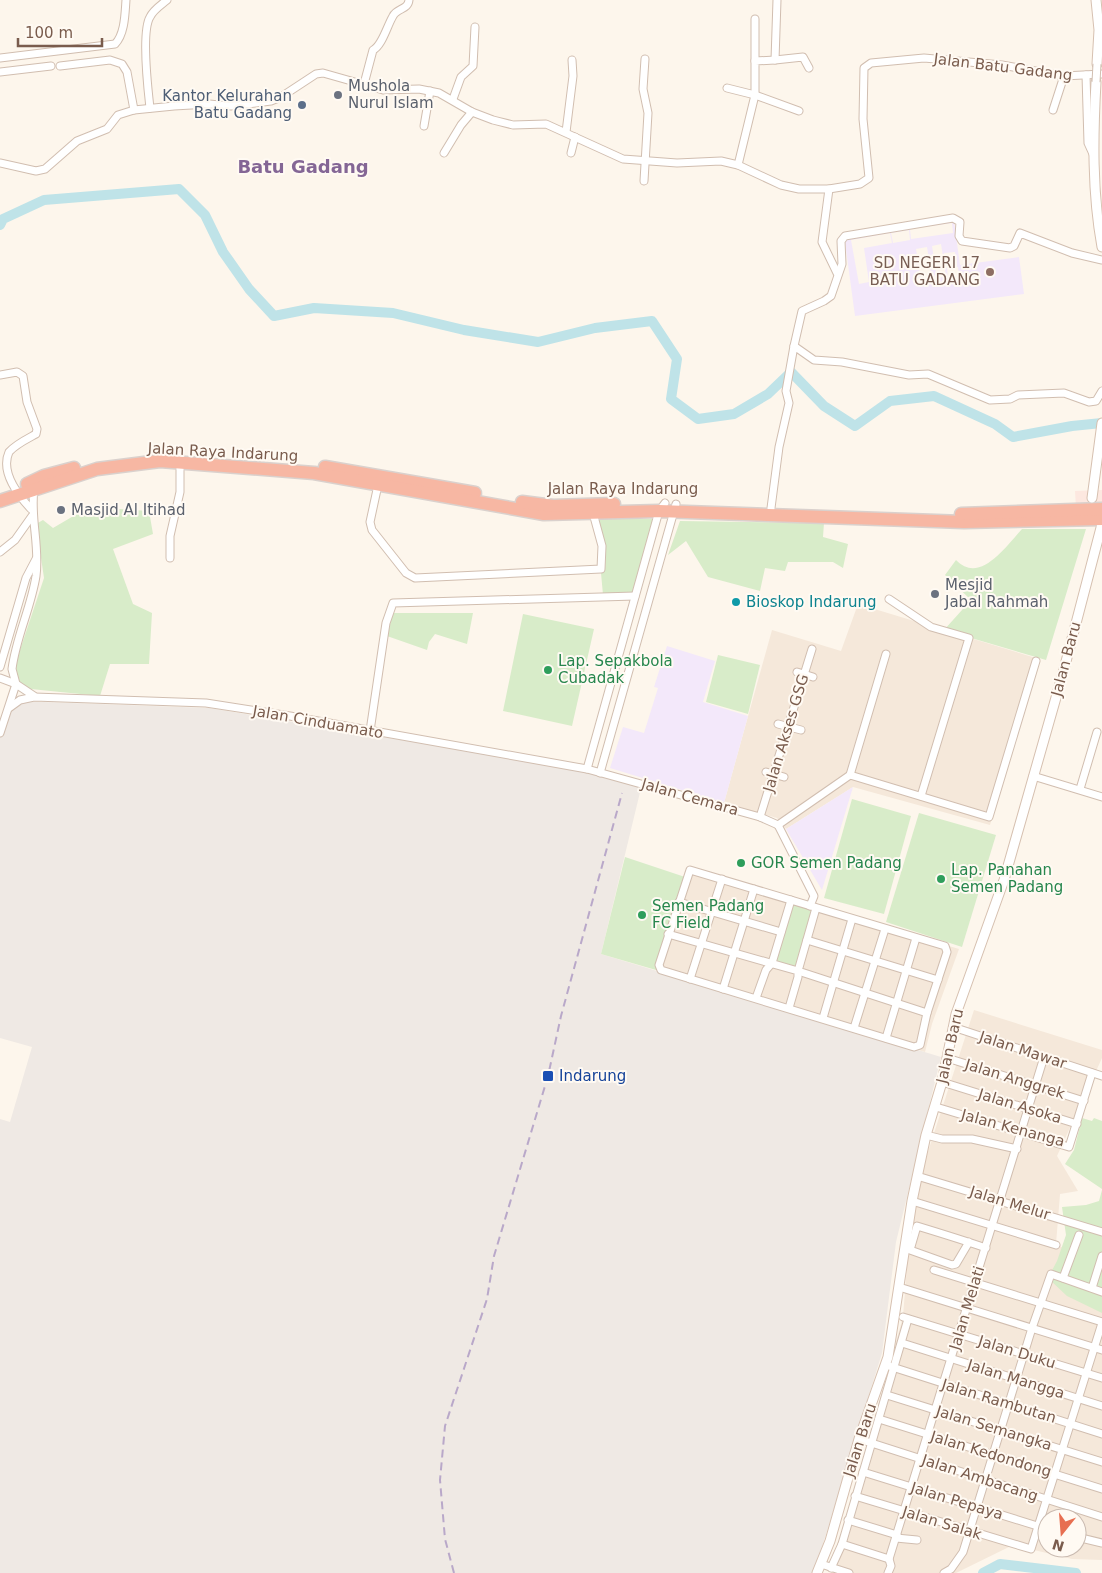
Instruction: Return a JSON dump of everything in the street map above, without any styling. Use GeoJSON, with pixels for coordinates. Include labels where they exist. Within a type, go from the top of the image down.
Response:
{"type":"FeatureCollection","features":[{"type":"Feature","properties":{"kind":"highway","name":"Jalan Raya Indarung"},"geometry":{"type":"LineString","coordinates":[[180,459],[314,474],[378,485],[544,505],[771,508],[956,514],[1095,513]]}},
{"type":"Feature","properties":{"kind":"highway","name":"Jalan Raya Indarung"},"geometry":{"type":"LineString","coordinates":[[9,497],[34,484],[97,469],[180,459],[319,466],[470,496],[544,514],[594,518],[668,507],[964,522],[1095,513]]}},
{"type":"Feature","properties":{"kind":"street"},"geometry":{"type":"LineString","coordinates":[[0,58],[115,44],[120,38],[123,27],[126,0]]}},
{"type":"Feature","properties":{"kind":"street"},"geometry":{"type":"LineString","coordinates":[[150,108],[147,84],[147,23],[152,13],[167,0]]}},
{"type":"Feature","properties":{"kind":"street"},"geometry":{"type":"LineString","coordinates":[[364,84],[374,50],[380,46],[393,16],[406,7],[409,0]]}},
{"type":"Feature","properties":{"kind":"street"},"geometry":{"type":"LineString","coordinates":[[775,60],[777,0]]}},
{"type":"Feature","properties":{"kind":"street"},"geometry":{"type":"LineString","coordinates":[[1096,0],[1099,30],[1094,155],[1095,194],[1102,247]]}},
{"type":"Feature","properties":{"kind":"street"},"geometry":{"type":"LineString","coordinates":[[738,165],[756,95],[755,19]]}},
{"type":"Feature","properties":{"kind":"street"},"geometry":{"type":"LineString","coordinates":[[452,99],[461,76],[473,66],[475,26]]}},
{"type":"Feature","properties":{"kind":"street"},"geometry":{"type":"LineString","coordinates":[[756,62],[803,58],[809,68]]}},
{"type":"Feature","properties":{"kind":"street","name":"Jalan Batu Gadang"},"geometry":{"type":"LineString","coordinates":[[0,163],[36,171],[45,169],[77,141],[105,130],[116,116],[134,110],[150,108],[201,104],[237,106],[271,101],[281,98],[319,73],[388,91],[430,91],[452,99],[472,112],[505,124],[539,123],[566,132],[616,157],[646,162],[721,161],[738,165],[781,186],[798,189],[830,190],[860,184],[869,178],[862,110],[864,72],[867,64],[924,58],[1002,65],[1064,76],[1102,74]]}},
{"type":"Feature","properties":{"kind":"street"},"geometry":{"type":"LineString","coordinates":[[644,181],[648,113],[643,89],[646,59]]}},
{"type":"Feature","properties":{"kind":"street"},"geometry":{"type":"LineString","coordinates":[[60,66],[110,60],[122,64],[127,72],[134,110]]}},
{"type":"Feature","properties":{"kind":"street"},"geometry":{"type":"LineString","coordinates":[[566,132],[572,84],[572,60]]}},
{"type":"Feature","properties":{"kind":"street"},"geometry":{"type":"LineString","coordinates":[[0,72],[51,66]]}},
{"type":"Feature","properties":{"kind":"street"},"geometry":{"type":"LineString","coordinates":[[1086,75],[1088,143],[1094,155]]}},
{"type":"Feature","properties":{"kind":"street"},"geometry":{"type":"LineString","coordinates":[[1053,110],[1064,76]]}},
{"type":"Feature","properties":{"kind":"street"},"geometry":{"type":"LineString","coordinates":[[727,88],[756,95],[799,111]]}},
{"type":"Feature","properties":{"kind":"street"},"geometry":{"type":"LineString","coordinates":[[424,126],[430,91]]}},
{"type":"Feature","properties":{"kind":"street"},"geometry":{"type":"LineString","coordinates":[[444,153],[461,125],[472,112]]}},
{"type":"Feature","properties":{"kind":"street"},"geometry":{"type":"LineString","coordinates":[[571,153],[575,137]]}},
{"type":"Feature","properties":{"kind":"street"},"geometry":{"type":"LineString","coordinates":[[830,190],[822,242],[837,273]]}},
{"type":"Feature","properties":{"kind":"street"},"geometry":{"type":"LineString","coordinates":[[771,508],[779,447],[789,403],[787,386],[802,311],[829,299],[837,273],[842,264],[841,242],[843,236],[950,218],[960,222],[959,236],[962,241],[1010,248],[1014,246],[1020,233],[1072,253],[1102,260]]}},
{"type":"Feature","properties":{"kind":"street"},"geometry":{"type":"LineString","coordinates":[[794,346],[814,360],[842,362],[909,375],[928,374],[990,400],[1010,399],[1018,395],[1064,393],[1089,402],[1096,400],[1102,391]]}},
{"type":"Feature","properties":{"kind":"street"},"geometry":{"type":"LineString","coordinates":[[0,375],[17,372],[23,376],[27,402],[37,430],[36,434],[7,454],[2,472],[9,497],[32,512]]}},
{"type":"Feature","properties":{"kind":"street","name":"Jalan Baru"},"geometry":{"type":"LineString","coordinates":[[819,1569],[859,1439],[886,1365],[912,1201],[926,1135],[942,1082],[953,1027],[1004,880],[1033,776],[1095,513],[1099,434],[1102,424]]}},
{"type":"Feature","properties":{"kind":"street"},"geometry":{"type":"LineString","coordinates":[[170,558],[170,536],[180,492],[180,459]]}},
{"type":"Feature","properties":{"kind":"street"},"geometry":{"type":"LineString","coordinates":[[0,733],[16,684],[12,674],[12,662],[36,577],[37,558],[32,512],[34,484]]}},
{"type":"Feature","properties":{"kind":"street"},"geometry":{"type":"LineString","coordinates":[[378,485],[370,522],[372,530],[406,573],[415,578],[599,569],[602,565],[602,546],[594,518]]}},
{"type":"Feature","properties":{"kind":"street"},"geometry":{"type":"LineString","coordinates":[[587,769],[635,596],[668,507]]}},
{"type":"Feature","properties":{"kind":"street"},"geometry":{"type":"LineString","coordinates":[[600,772],[638,635],[668,507]]}},
{"type":"Feature","properties":{"kind":"street"},"geometry":{"type":"LineString","coordinates":[[0,552],[15,540],[32,512]]}},
{"type":"Feature","properties":{"kind":"street"},"geometry":{"type":"LineString","coordinates":[[0,667],[26,578],[37,558]]}},
{"type":"Feature","properties":{"kind":"street"},"geometry":{"type":"LineString","coordinates":[[370,731],[386,623],[392,603],[635,596]]}},
{"type":"Feature","properties":{"kind":"street"},"geometry":{"type":"LineString","coordinates":[[889,598],[931,627],[969,638],[921,796]]}},
{"type":"Feature","properties":{"kind":"street"},"geometry":{"type":"LineString","coordinates":[[17,611],[26,613]]}},
{"type":"Feature","properties":{"kind":"street"},"geometry":{"type":"LineString","coordinates":[[625,632],[638,635]]}},
{"type":"Feature","properties":{"kind":"street","name":"Jalan Akses GSG"},"geometry":{"type":"LineString","coordinates":[[760,817],[770,773],[789,727],[801,674],[812,649]]}},
{"type":"Feature","properties":{"kind":"street"},"geometry":{"type":"LineString","coordinates":[[789,1008],[807,940],[814,896],[778,825],[850,776],[886,654]]}},
{"type":"Feature","properties":{"kind":"street"},"geometry":{"type":"LineString","coordinates":[[850,776],[921,796],[987,818],[990,816],[1036,661]]}},
{"type":"Feature","properties":{"kind":"street"},"geometry":{"type":"LineString","coordinates":[[801,674],[813,678]]}},
{"type":"Feature","properties":{"kind":"street"},"geometry":{"type":"LineString","coordinates":[[0,678],[16,684],[34,697]]}},
{"type":"Feature","properties":{"kind":"street"},"geometry":{"type":"LineString","coordinates":[[9,708],[20,700],[34,697]]}},
{"type":"Feature","properties":{"kind":"street","name":"Jalan Cinduamato"},"geometry":{"type":"LineString","coordinates":[[34,697],[206,703],[600,772]]}},
{"type":"Feature","properties":{"kind":"street"},"geometry":{"type":"LineString","coordinates":[[778,724],[801,730]]}},
{"type":"Feature","properties":{"kind":"street"},"geometry":{"type":"LineString","coordinates":[[1080,789],[1097,732]]}},
{"type":"Feature","properties":{"kind":"street","name":"Jalan Cemara"},"geometry":{"type":"LineString","coordinates":[[600,772],[760,817],[778,825]]}},
{"type":"Feature","properties":{"kind":"street"},"geometry":{"type":"LineString","coordinates":[[770,773],[784,777]]}},
{"type":"Feature","properties":{"kind":"street"},"geometry":{"type":"LineString","coordinates":[[1033,776],[1102,797]]}},
{"type":"Feature","properties":{"kind":"street"},"geometry":{"type":"LineString","coordinates":[[690,870],[813,907],[946,948],[918,1046],[723,989],[661,970],[660,968],[668,934],[690,870]]}},
{"type":"Feature","properties":{"kind":"street"},"geometry":{"type":"LineString","coordinates":[[690,979],[722,879]]}},
{"type":"Feature","properties":{"kind":"street"},"geometry":{"type":"LineString","coordinates":[[723,989],[754,889]]}},
{"type":"Feature","properties":{"kind":"street"},"geometry":{"type":"LineString","coordinates":[[756,998],[766,970],[772,963],[791,900]]}},
{"type":"Feature","properties":{"kind":"street"},"geometry":{"type":"LineString","coordinates":[[679,902],[781,932]]}},
{"type":"Feature","properties":{"kind":"street"},"geometry":{"type":"LineString","coordinates":[[823,1018],[852,919]]}},
{"type":"Feature","properties":{"kind":"street"},"geometry":{"type":"LineString","coordinates":[[854,1028],[885,929]]}},
{"type":"Feature","properties":{"kind":"street"},"geometry":{"type":"LineString","coordinates":[[668,934],[772,963],[927,1013]]}},
{"type":"Feature","properties":{"kind":"street"},"geometry":{"type":"LineString","coordinates":[[886,1038],[916,938]]}},
{"type":"Feature","properties":{"kind":"street"},"geometry":{"type":"LineString","coordinates":[[807,940],[938,980]]}},
{"type":"Feature","properties":{"kind":"street","name":"Jalan Mawar"},"geometry":{"type":"LineString","coordinates":[[953,1027],[1102,1076]]}},
{"type":"Feature","properties":{"kind":"street","name":"Jalan Anggrek"},"geometry":{"type":"LineString","coordinates":[[947,1058],[1084,1100]]}},
{"type":"Feature","properties":{"kind":"street","name":"Jalan Melati"},"geometry":{"type":"LineString","coordinates":[[888,1573],[891,1566],[889,1559],[1044,1058]]}},
{"type":"Feature","properties":{"kind":"street","name":"Jalan Asoka"},"geometry":{"type":"LineString","coordinates":[[942,1082],[1076,1124],[1092,1073]]}},
{"type":"Feature","properties":{"kind":"street","name":"Jalan Kenanga"},"geometry":{"type":"LineString","coordinates":[[936,1107],[1069,1147],[1076,1124]]}},
{"type":"Feature","properties":{"kind":"street"},"geometry":{"type":"LineString","coordinates":[[926,1135],[936,1138],[972,1139],[1017,1149]]}},
{"type":"Feature","properties":{"kind":"street","name":"Jalan Melur"},"geometry":{"type":"LineString","coordinates":[[917,1176],[1077,1222],[1102,1232]]}},
{"type":"Feature","properties":{"kind":"street"},"geometry":{"type":"LineString","coordinates":[[912,1201],[1056,1245]]}},
{"type":"Feature","properties":{"kind":"street"},"geometry":{"type":"LineString","coordinates":[[969,1242],[956,1264],[952,1265],[910,1250],[917,1226],[969,1242],[986,1248]]}},
{"type":"Feature","properties":{"kind":"street"},"geometry":{"type":"LineString","coordinates":[[1063,1278],[1079,1235]]}},
{"type":"Feature","properties":{"kind":"street"},"geometry":{"type":"LineString","coordinates":[[1092,1288],[1102,1256]]}},
{"type":"Feature","properties":{"kind":"street"},"geometry":{"type":"LineString","coordinates":[[934,1270],[1102,1323],[1098,1349],[1086,1373],[1047,1508]]}},
{"type":"Feature","properties":{"kind":"street"},"geometry":{"type":"LineString","coordinates":[[944,1573],[959,1560],[1040,1303],[1051,1274],[1102,1292]]}},
{"type":"Feature","properties":{"kind":"street"},"geometry":{"type":"LineString","coordinates":[[899,1287],[1098,1349]]}},
{"type":"Feature","properties":{"kind":"street","name":"Jalan Duku"},"geometry":{"type":"LineString","coordinates":[[902,1343],[906,1318],[1102,1378]]}},
{"type":"Feature","properties":{"kind":"street"},"geometry":{"type":"LineString","coordinates":[[831,1568],[842,1544],[902,1343]]}},
{"type":"Feature","properties":{"kind":"street","name":"Jalan Mangga"},"geometry":{"type":"LineString","coordinates":[[902,1343],[1102,1406]]}},
{"type":"Feature","properties":{"kind":"street","name":"Jalan Rambutan"},"geometry":{"type":"LineString","coordinates":[[886,1365],[1102,1434]]}},
{"type":"Feature","properties":{"kind":"street","name":"Jalan Semangka"},"geometry":{"type":"LineString","coordinates":[[887,1395],[1102,1462]]}},
{"type":"Feature","properties":{"kind":"street","name":"Jalan Kedondong"},"geometry":{"type":"LineString","coordinates":[[879,1419],[1102,1489]]}},
{"type":"Feature","properties":{"kind":"street","name":"Jalan Ambacang"},"geometry":{"type":"LineString","coordinates":[[859,1439],[1102,1517]]}},
{"type":"Feature","properties":{"kind":"street","name":"Jalan Pepaya"},"geometry":{"type":"LineString","coordinates":[[864,1472],[1037,1526]]}},
{"type":"Feature","properties":{"kind":"street","name":"Jalan Salak"},"geometry":{"type":"LineString","coordinates":[[857,1496],[1027,1549],[1034,1546],[1037,1540]]}},
{"type":"Feature","properties":{"kind":"street"},"geometry":{"type":"LineString","coordinates":[[848,1520],[896,1536],[917,1540]]}},
{"type":"Feature","properties":{"kind":"street"},"geometry":{"type":"LineString","coordinates":[[1087,1540],[1100,1543]]}},
{"type":"Feature","properties":{"kind":"street"},"geometry":{"type":"LineString","coordinates":[[842,1544],[889,1559]]}},
{"type":"Feature","properties":{"kind":"street"},"geometry":{"type":"LineString","coordinates":[[819,1569],[831,1568],[849,1573]]}},
{"type":"Feature","properties":{"kind":"shaded area","name":"SD NEGERI 17 BATU GADANG"},"geometry":{"type":"Polygon","coordinates":[[[954,221],[960,265],[1019,257],[1024,294],[855,316],[844,235],[954,221]],[[952,223],[910,229],[911,239],[953,233],[952,223]],[[909,230],[891,233],[893,243],[910,240],[909,230]],[[890,233],[851,240],[859,284],[869,282],[864,248],[892,243],[890,233]],[[941,244],[932,246],[937,278],[946,276],[941,244]],[[927,247],[916,249],[921,281],[932,279],[927,247]],[[955,252],[944,253],[946,268],[957,266],[955,252]],[[958,267],[947,268],[948,280],[959,278],[958,267]]]}},
{"type":"Feature","properties":{"kind":"shaded area"},"geometry":{"type":"Polygon","coordinates":[[[1102,490],[1102,506],[1076,508],[1075,491],[1102,490]]]}},
{"type":"Feature","properties":{"kind":"shaded area"},"geometry":{"type":"Polygon","coordinates":[[[858,604],[1039,659],[990,825],[853,787],[786,829],[777,818],[724,803],[772,630],[841,651],[858,604]]]}},
{"type":"Feature","properties":{"kind":"shaded area"},"geometry":{"type":"Polygon","coordinates":[[[667,646],[715,661],[703,702],[748,716],[724,803],[610,768],[623,727],[644,733],[658,688],[654,687],[667,646]]]}},
{"type":"Feature","properties":{"kind":"shaded area"},"geometry":{"type":"Polygon","coordinates":[[[16,701],[209,708],[589,771],[642,784],[601,954],[941,1057],[896,1242],[882,1353],[814,1573],[0,1573],[0,1119],[10,1122],[32,1047],[0,1038],[0,729],[16,701]]]}},
{"type":"Feature","properties":{"kind":"shaded area"},"geometry":{"type":"Polygon","coordinates":[[[853,787],[822,890],[786,829],[853,787]]]}},
{"type":"Feature","properties":{"kind":"shaded area"},"geometry":{"type":"Polygon","coordinates":[[[689,868],[959,949],[932,1024],[925,1052],[656,970],[689,868]]]}},
{"type":"Feature","properties":{"kind":"shaded area"},"geometry":{"type":"Polygon","coordinates":[[[974,1010],[1102,1050],[1102,1058],[1057,1156],[1078,1191],[1060,1194],[1056,1244],[1102,1269],[1102,1560],[1068,1558],[1087,1558],[1087,1508],[1037,1508],[1037,1551],[1013,1545],[956,1573],[831,1573],[903,1317],[912,1201],[974,1010]]]}},
{"type":"Feature","properties":{"kind":"green space"},"geometry":{"type":"Polygon","coordinates":[[[104,508],[149,511],[153,534],[113,549],[133,604],[152,613],[149,664],[110,664],[100,696],[21,688],[14,668],[44,578],[36,524],[43,520],[53,528],[82,511],[104,508]]]}},
{"type":"Feature","properties":{"kind":"green space"},"geometry":{"type":"Polygon","coordinates":[[[598,519],[658,519],[636,594],[603,595],[601,573],[605,569],[606,552],[598,519]]]}},
{"type":"Feature","properties":{"kind":"green space"},"geometry":{"type":"Polygon","coordinates":[[[680,521],[824,523],[823,537],[848,544],[843,568],[833,562],[788,562],[785,571],[765,568],[760,591],[708,577],[686,541],[668,555],[680,521]]]}},
{"type":"Feature","properties":{"kind":"green space"},"geometry":{"type":"Polygon","coordinates":[[[1022,529],[1086,529],[1046,660],[944,630],[971,600],[945,575],[956,560],[965,567],[983,566],[1000,553],[1022,529]]]}},
{"type":"Feature","properties":{"kind":"green space"},"geometry":{"type":"Polygon","coordinates":[[[393,613],[473,613],[467,644],[435,634],[429,642],[427,650],[387,636],[393,613]]]}},
{"type":"Feature","properties":{"kind":"green space","name":"Lap. Sepakbola Cubadak"},"geometry":{"type":"Polygon","coordinates":[[[523,614],[594,629],[572,726],[503,711],[523,614]]]}},
{"type":"Feature","properties":{"kind":"green space"},"geometry":{"type":"Polygon","coordinates":[[[718,655],[760,665],[748,714],[706,702],[718,655]]]}},
{"type":"Feature","properties":{"kind":"green space"},"geometry":{"type":"Polygon","coordinates":[[[852,799],[911,816],[884,914],[824,898],[852,799]]]}},
{"type":"Feature","properties":{"kind":"green space","name":"Lap. Panahan Semen Padang"},"geometry":{"type":"Polygon","coordinates":[[[919,813],[996,835],[962,947],[886,922],[919,813]]]}},
{"type":"Feature","properties":{"kind":"green space","name":"Semen Padang FC Field"},"geometry":{"type":"Polygon","coordinates":[[[625,857],[685,877],[656,970],[601,954],[625,857]]]}},
{"type":"Feature","properties":{"kind":"green space"},"geometry":{"type":"Polygon","coordinates":[[[793,904],[813,910],[795,969],[774,962],[793,904]]]}},
{"type":"Feature","properties":{"kind":"green space"},"geometry":{"type":"Polygon","coordinates":[[[1082,1118],[1092,1121],[1094,1118],[1102,1121],[1102,1189],[1065,1164],[1074,1150],[1082,1118]]]}},
{"type":"Feature","properties":{"kind":"green space"},"geometry":{"type":"Polygon","coordinates":[[[1102,1190],[1102,1313],[1067,1296],[1048,1278],[1057,1261],[1066,1235],[1062,1207],[1086,1205],[1099,1201],[1102,1190]]]}},
{"type":"Feature","properties":{"kind":"waterway"},"geometry":{"type":"LineString","coordinates":[[0,225],[3,219],[44,200],[179,189],[205,215],[223,252],[249,289],[274,316],[314,308],[393,313],[464,330],[538,342],[595,328],[652,321],[677,359],[671,399],[698,419],[734,414],[768,394],[791,372],[824,406],[855,426],[890,401],[934,396],[995,424],[1013,437],[1072,426],[1102,423]]}},
{"type":"Feature","properties":{"kind":"waterway"},"geometry":{"type":"LineString","coordinates":[[983,1573],[1000,1564],[1076,1573]]}},
{"type":"Feature","properties":{"kind":"railway"},"geometry":{"type":"LineString","coordinates":[[454,1573],[445,1539],[440,1480],[445,1426],[487,1299],[494,1256],[548,1076],[561,1016],[622,793]]}},
{"type":"Feature","properties":{"kind":"place","name":"Mushola Nurul Islam"},"geometry":{"type":"Point","coordinates":[338,95]}},
{"type":"Feature","properties":{"kind":"place","name":"Kantor Kelurahan Batu Gadang"},"geometry":{"type":"Point","coordinates":[302,105]}},
{"type":"Feature","properties":{"kind":"place","name":"SD NEGERI 17 BATU GADANG"},"geometry":{"type":"Point","coordinates":[990,272]}},
{"type":"Feature","properties":{"kind":"place","name":"Masjid Al Itihad"},"geometry":{"type":"Point","coordinates":[61,510]}},
{"type":"Feature","properties":{"kind":"place","name":"Mesjid Jabal Rahmah"},"geometry":{"type":"Point","coordinates":[935,594]}},
{"type":"Feature","properties":{"kind":"place","name":"Bioskop Indarung"},"geometry":{"type":"Point","coordinates":[736,602]}},
{"type":"Feature","properties":{"kind":"place","name":"Lap. Sepakbola Cubadak"},"geometry":{"type":"Point","coordinates":[548,670]}},
{"type":"Feature","properties":{"kind":"place","name":"GOR Semen Padang"},"geometry":{"type":"Point","coordinates":[741,863]}},
{"type":"Feature","properties":{"kind":"place","name":"Lap. Panahan Semen Padang"},"geometry":{"type":"Point","coordinates":[941,879]}},
{"type":"Feature","properties":{"kind":"place","name":"Semen Padang FC Field"},"geometry":{"type":"Point","coordinates":[642,915]}},
{"type":"Feature","properties":{"kind":"place","name":"Indarung"},"geometry":{"type":"Point","coordinates":[548,1076]}},
{"type":"Feature","properties":{"kind":"district","name":"Batu Gadang"},"geometry":{"type":"Point","coordinates":[303,166]}}]}
